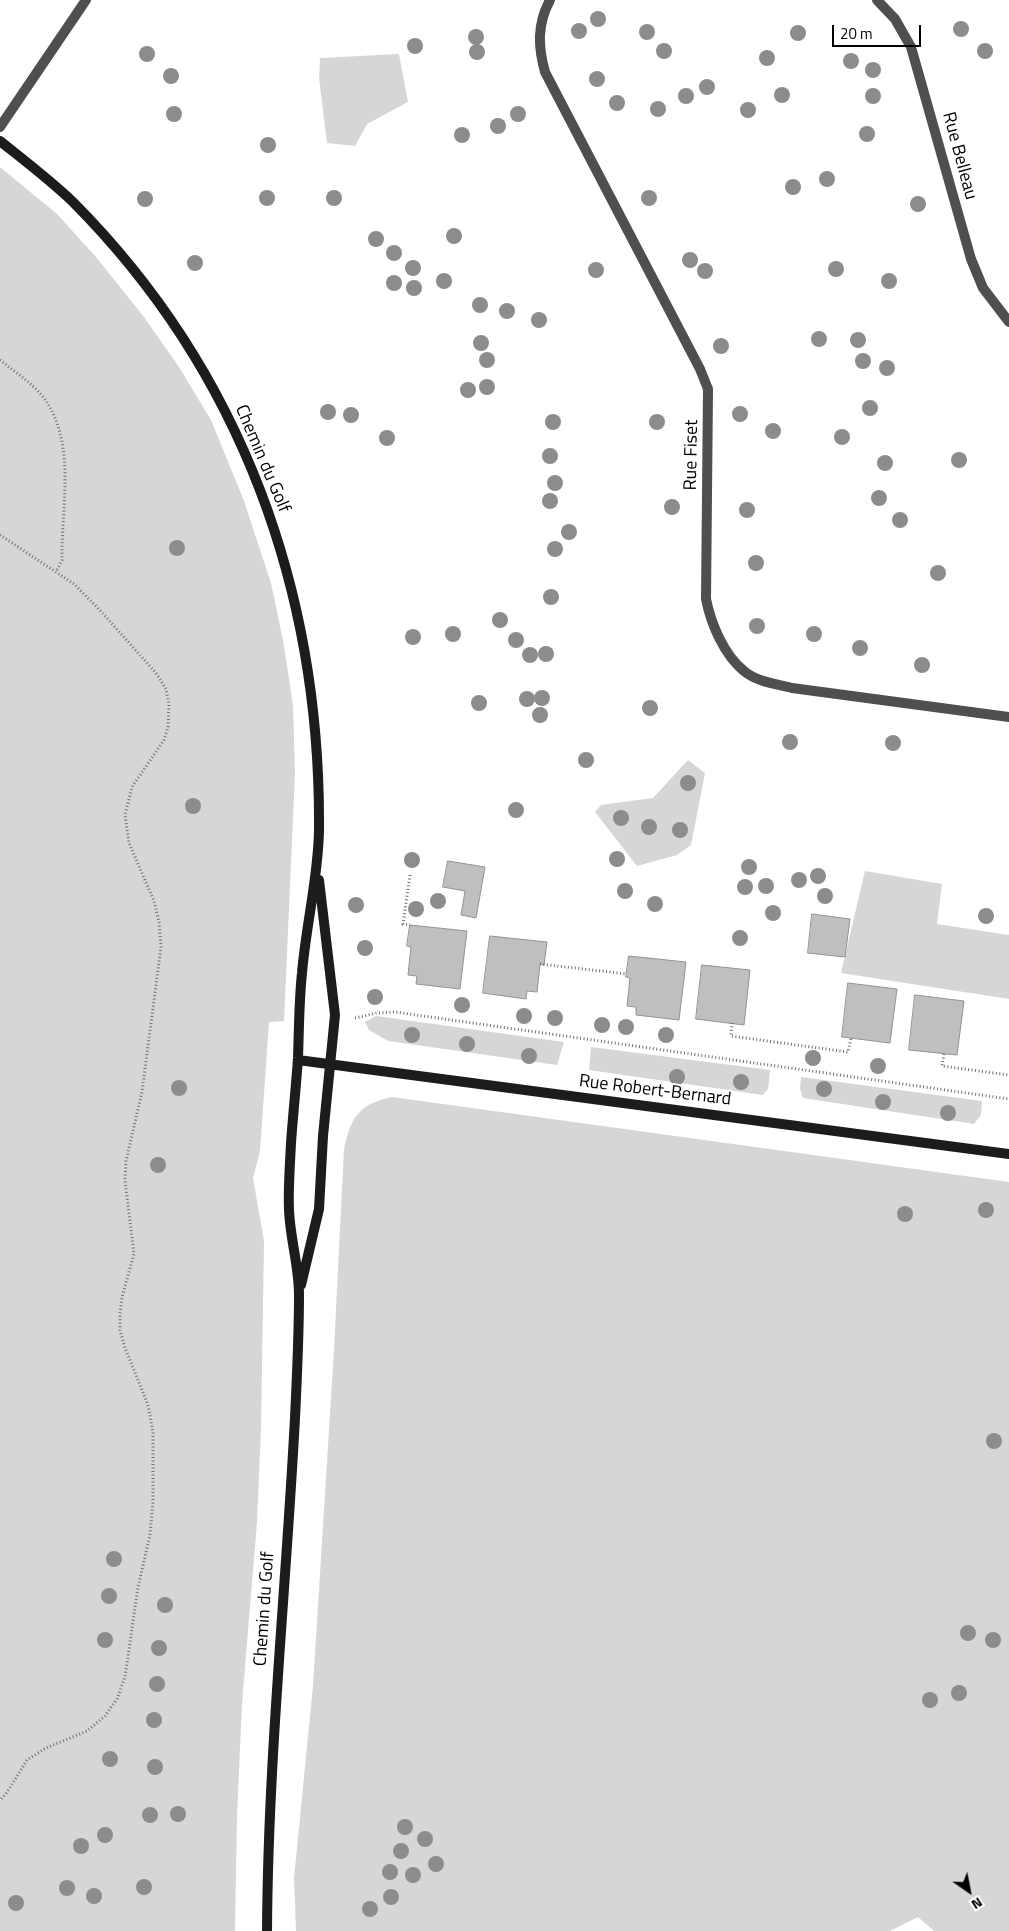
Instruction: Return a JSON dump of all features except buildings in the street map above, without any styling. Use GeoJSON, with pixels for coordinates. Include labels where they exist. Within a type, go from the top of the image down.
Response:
{"type":"FeatureCollection","features":[{"type":"Feature","properties":{"kind":"street"},"geometry":{"type":"LineString","coordinates":[[0,127],[86,0]]}},
{"type":"Feature","properties":{"kind":"street","name":"Rue Fiset"},"geometry":{"type":"LineString","coordinates":[[550,0],[542,17],[540,36],[541,58],[545,72],[700,369],[708,389],[706,599],[712,621],[726,648],[744,672],[766,682],[792,688],[1009,717]]}},
{"type":"Feature","properties":{"kind":"street","name":"Rue Belleau"},"geometry":{"type":"LineString","coordinates":[[877,0],[895,19],[912,47],[971,259],[983,288],[1009,322]]}},
{"type":"Feature","properties":{"kind":"street","name":"Chemin du Golf"},"geometry":{"type":"LineString","coordinates":[[0,141],[51,182],[71,201],[98,229],[150,293],[208,380],[248,459],[281,551],[298,614],[307,661],[316,731],[318,768],[318,867]]}},
{"type":"Feature","properties":{"kind":"street"},"geometry":{"type":"LineString","coordinates":[[299,1290],[289,1212],[291,1143],[298,1060],[302,969],[318,867]]}},
{"type":"Feature","properties":{"kind":"street"},"geometry":{"type":"LineString","coordinates":[[299,1290],[319,1209],[335,1015],[318,867]]}},
{"type":"Feature","properties":{"kind":"street","name":"Rue Robert-Bernard"},"geometry":{"type":"LineString","coordinates":[[298,1060],[1009,1154]]}},
{"type":"Feature","properties":{"kind":"street","name":"Chemin du Golf"},"geometry":{"type":"LineString","coordinates":[[267,1931],[275,1702],[295,1419],[299,1290]]}},
{"type":"Feature","properties":{"kind":"path"},"geometry":{"type":"LineString","coordinates":[[0,360],[29,382],[43,397],[54,415],[62,438],[64,461],[62,560],[56,572]]}},
{"type":"Feature","properties":{"kind":"path"},"geometry":{"type":"LineString","coordinates":[[0,535],[74,584],[97,607],[156,673],[166,689],[169,705],[168,727],[164,740],[132,787],[125,814],[129,843],[154,901],[159,922],[161,947],[142,1092],[126,1161],[125,1180],[134,1254],[122,1297],[120,1314],[120,1330],[125,1348],[148,1405],[153,1432],[150,1535],[138,1587],[125,1677],[117,1699],[105,1716],[87,1732],[46,1748],[27,1760],[6,1794],[0,1800]]}},
{"type":"Feature","properties":{"kind":"path"},"geometry":{"type":"LineString","coordinates":[[410,875],[403,924],[410,925]]}},
{"type":"Feature","properties":{"kind":"path"},"geometry":{"type":"LineString","coordinates":[[540,964],[626,974]]}},
{"type":"Feature","properties":{"kind":"path"},"geometry":{"type":"LineString","coordinates":[[364,1015],[394,1012],[1009,1098]]}},
{"type":"Feature","properties":{"kind":"path"},"geometry":{"type":"LineString","coordinates":[[732,1023],[731,1036],[848,1052],[851,1038]]}},
{"type":"Feature","properties":{"kind":"path"},"geometry":{"type":"LineString","coordinates":[[944,1054],[942,1066],[1009,1075]]}},
{"type":"Feature","properties":{"kind":"shaded area"},"geometry":{"type":"Polygon","coordinates":[[[399,54],[408,102],[367,124],[355,146],[327,143],[319,78],[320,58],[399,54]]]}},
{"type":"Feature","properties":{"kind":"shaded area"},"geometry":{"type":"Polygon","coordinates":[[[0,167],[57,214],[96,257],[144,317],[179,367],[211,420],[244,501],[271,583],[283,640],[293,705],[295,773],[284,1021],[269,1022],[260,1151],[253,1178],[264,1241],[261,1429],[257,1522],[242,1704],[237,1816],[235,1931],[0,1931],[0,167]]]}},
{"type":"Feature","properties":{"kind":"shaded area"},"geometry":{"type":"Polygon","coordinates":[[[688,760],[705,773],[691,845],[677,855],[637,866],[595,812],[601,805],[653,798],[688,760]]]}},
{"type":"Feature","properties":{"kind":"shaded area"},"geometry":{"type":"Polygon","coordinates":[[[865,871],[942,884],[937,924],[1009,935],[1009,999],[841,973],[865,871]]]}},
{"type":"Feature","properties":{"kind":"shaded area"},"geometry":{"type":"Polygon","coordinates":[[[376,1016],[564,1042],[557,1065],[388,1041],[369,1030],[365,1022],[376,1016]]]}},
{"type":"Feature","properties":{"kind":"shaded area"},"geometry":{"type":"Polygon","coordinates":[[[591,1047],[770,1070],[768,1089],[763,1095],[589,1070],[591,1047]]]}},
{"type":"Feature","properties":{"kind":"shaded area"},"geometry":{"type":"Polygon","coordinates":[[[801,1077],[982,1101],[981,1115],[974,1124],[803,1098],[800,1089],[801,1077]]]}},
{"type":"Feature","properties":{"kind":"shaded area"},"geometry":{"type":"Polygon","coordinates":[[[392,1097],[1009,1182],[1009,1931],[934,1931],[918,1917],[890,1931],[296,1931],[294,1878],[313,1686],[334,1350],[344,1149],[350,1128],[358,1114],[372,1104],[392,1097]]]}}]}
